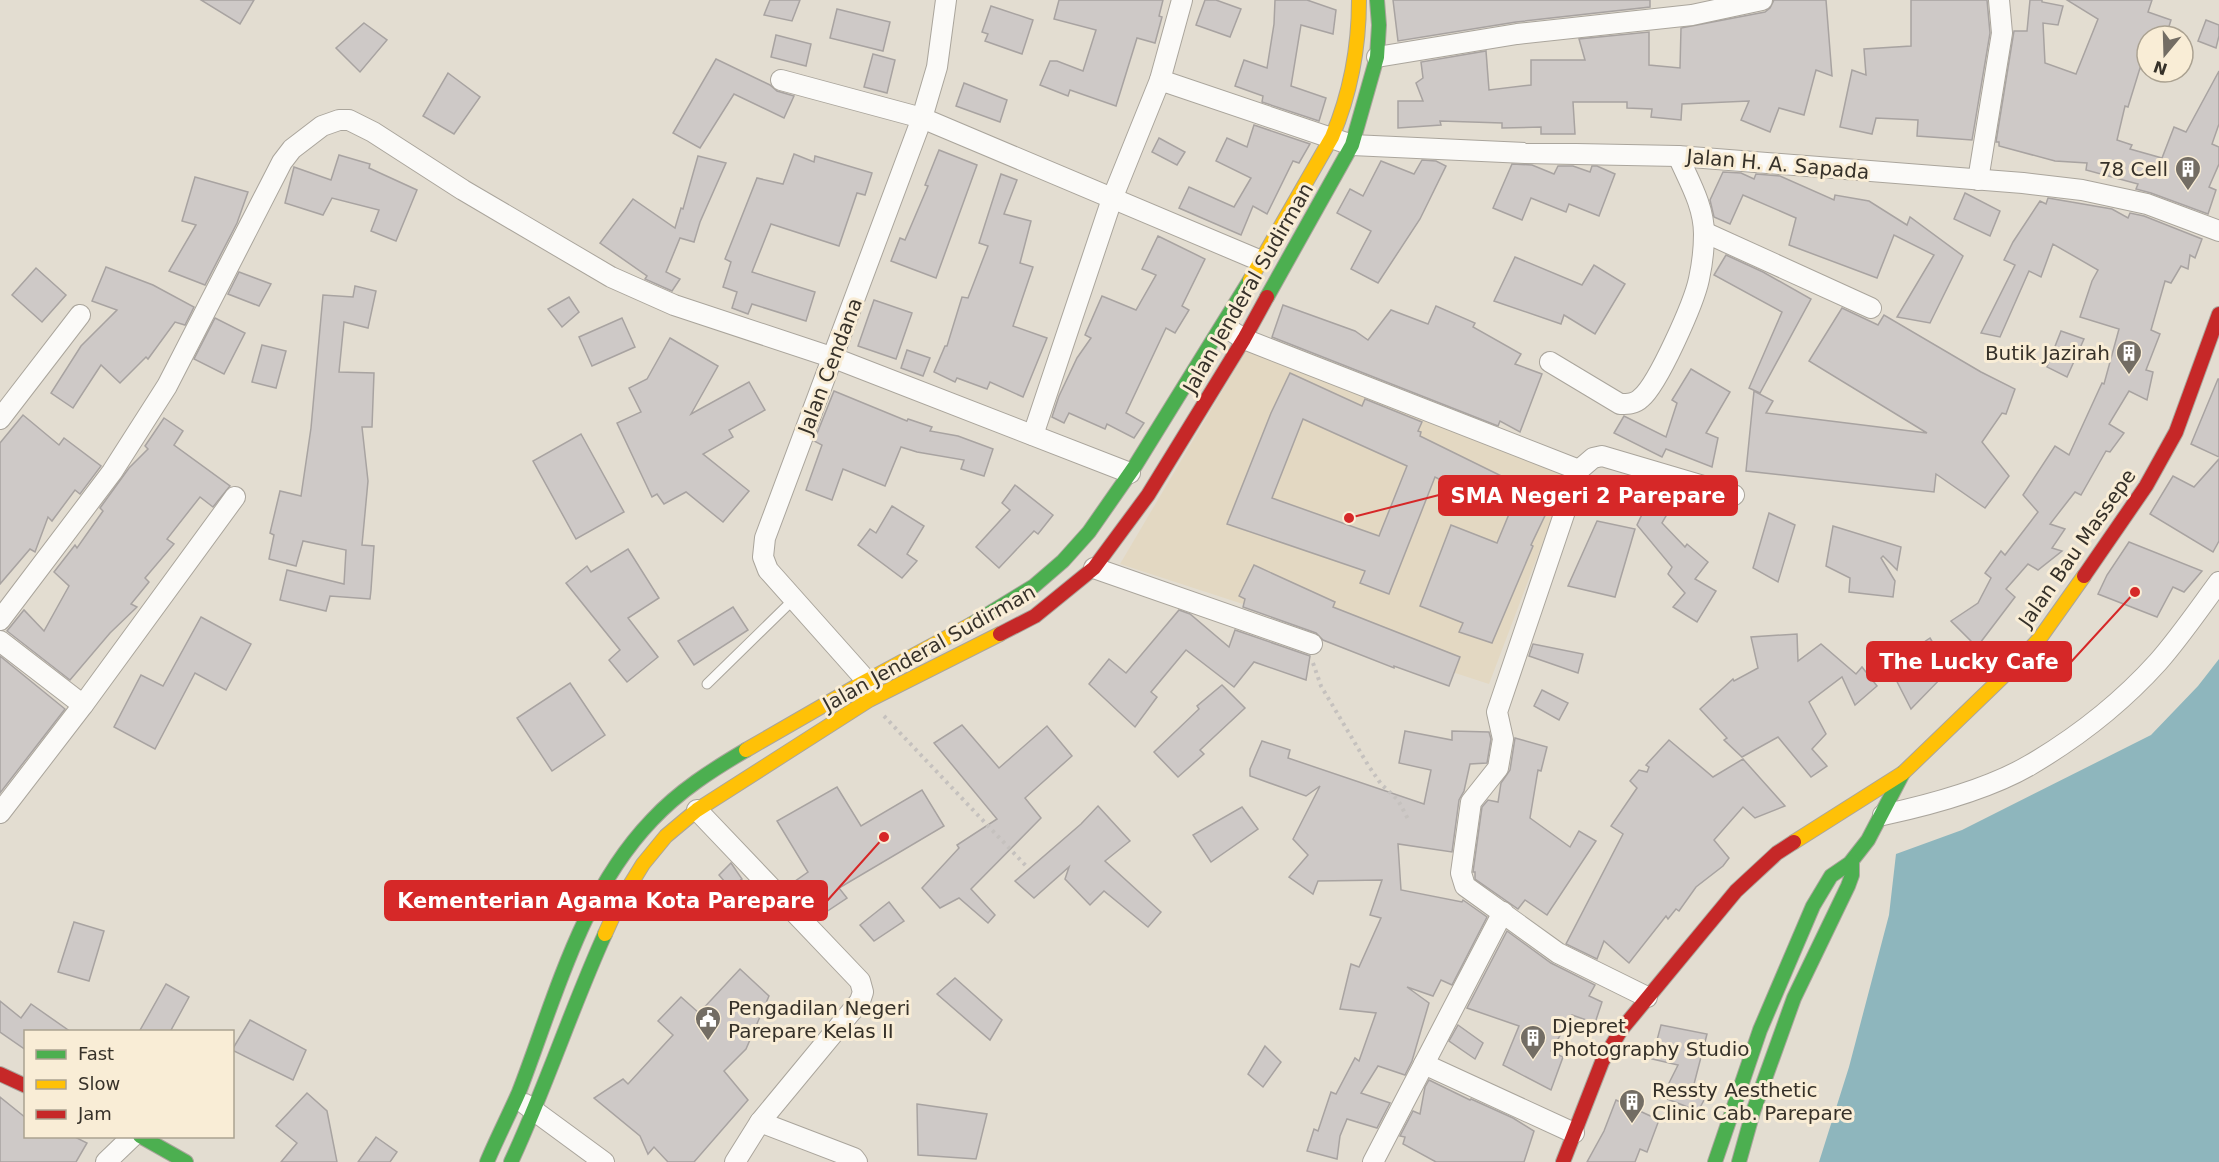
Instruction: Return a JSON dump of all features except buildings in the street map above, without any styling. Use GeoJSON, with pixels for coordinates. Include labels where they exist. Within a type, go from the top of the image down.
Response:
{"type":"FeatureCollection","features":[{"type":"Feature","properties":{"kind":"main road","name":"Jalan Jenderal Sudirman"},"geometry":{"type":"LineString","coordinates":[[487,1162],[516,1098],[556,990],[594,905],[620,860],[651,821],[690,786],[745,751],[866,680],[995,611],[1034,585],[1061,563],[1083,540],[1130,474],[1223,326],[1332,137],[1344,110],[1358,56],[1359,0]]}},
{"type":"Feature","properties":{"kind":"main road","name":"Jalan Jenderal Sudirman"},"geometry":{"type":"LineString","coordinates":[[511,1162],[535,1111],[588,971],[619,903],[643,864],[666,836],[698,810],[875,698],[1035,616],[1094,568],[1148,495],[1244,339],[1352,145],[1369,92],[1377,57],[1379,24],[1377,0]]}},
{"type":"Feature","properties":{"kind":"main road","name":"Jalan Bau Massepe"},"geometry":{"type":"LineString","coordinates":[[1563,1162],[1602,1062],[1621,1030],[1736,891],[1777,853],[1903,773],[2040,638],[2146,486],[2176,432],[2219,314]]}},
{"type":"Feature","properties":{"kind":"main road"},"geometry":{"type":"LineString","coordinates":[[1739,1162],[1753,1112],[1794,998],[1848,886],[1852,875],[1852,862],[1882,815],[1903,773]]}},
{"type":"Feature","properties":{"kind":"main road"},"geometry":{"type":"LineString","coordinates":[[651,821],[666,836]]}},
{"type":"Feature","properties":{"kind":"main road"},"geometry":{"type":"LineString","coordinates":[[1715,1162],[1732,1104],[1768,1005],[1807,918],[1829,878],[1839,868],[1852,862]]}},
{"type":"Feature","properties":{"kind":"main road"},"geometry":{"type":"LineString","coordinates":[[0,1074],[24,1085]]}},
{"type":"Feature","properties":{"kind":"main road"},"geometry":{"type":"LineString","coordinates":[[142,1138],[186,1162]]}},
{"type":"Feature","properties":{"kind":"street","name":"Jalan Cendana"},"geometry":{"type":"LineString","coordinates":[[875,698],[866,680],[768,570],[763,557],[765,538],[922,118],[937,67],[946,0]]}},
{"type":"Feature","properties":{"kind":"street"},"geometry":{"type":"LineString","coordinates":[[1033,435],[1112,199],[1160,80],[1182,0]]}},
{"type":"Feature","properties":{"kind":"street"},"geometry":{"type":"LineString","coordinates":[[1377,57],[1517,34],[1692,15],[1762,0]]}},
{"type":"Feature","properties":{"kind":"street"},"geometry":{"type":"LineString","coordinates":[[1978,180],[2002,33],[1999,0]]}},
{"type":"Feature","properties":{"kind":"street"},"geometry":{"type":"LineString","coordinates":[[781,80],[922,118],[1261,261]]}},
{"type":"Feature","properties":{"kind":"street","name":"Jalan H. A. Sapada"},"geometry":{"type":"LineString","coordinates":[[1160,80],[1352,145],[1524,153],[1678,156],[2082,190],[2147,204],[2219,231]]}},
{"type":"Feature","properties":{"kind":"street"},"geometry":{"type":"LineString","coordinates":[[0,620],[112,472],[168,386],[282,162],[292,149],[322,126],[339,120],[349,120],[373,132],[464,190],[611,277],[675,305],[834,358],[1130,474]]}},
{"type":"Feature","properties":{"kind":"street"},"geometry":{"type":"LineString","coordinates":[[1550,362],[1620,404],[1631,404],[1640,399],[1652,386],[1689,309],[1699,280],[1704,232],[1699,201],[1678,156]]}},
{"type":"Feature","properties":{"kind":"street"},"geometry":{"type":"LineString","coordinates":[[1704,232],[1871,308]]}},
{"type":"Feature","properties":{"kind":"street"},"geometry":{"type":"LineString","coordinates":[[0,419],[80,315]]}},
{"type":"Feature","properties":{"kind":"street"},"geometry":{"type":"LineString","coordinates":[[1223,326],[1244,339],[1579,470]]}},
{"type":"Feature","properties":{"kind":"street"},"geometry":{"type":"LineString","coordinates":[[1647,997],[1558,953],[1465,886],[1461,873],[1471,802],[1498,768],[1503,739],[1497,712],[1579,470],[1593,458],[1602,456],[1734,495]]}},
{"type":"Feature","properties":{"kind":"street"},"geometry":{"type":"LineString","coordinates":[[0,813],[83,705],[235,497]]}},
{"type":"Feature","properties":{"kind":"street"},"geometry":{"type":"LineString","coordinates":[[1094,568],[1312,644]]}},
{"type":"Feature","properties":{"kind":"street"},"geometry":{"type":"LineString","coordinates":[[1882,815],[1928,804],[2002,778],[2029,766],[2096,721],[2158,662],[2219,582]]}},
{"type":"Feature","properties":{"kind":"street"},"geometry":{"type":"LineString","coordinates":[[0,641],[83,705]]}},
{"type":"Feature","properties":{"kind":"street"},"geometry":{"type":"LineString","coordinates":[[698,810],[860,981],[863,992],[860,1001],[760,1122],[735,1162]]}},
{"type":"Feature","properties":{"kind":"street"},"geometry":{"type":"LineString","coordinates":[[1373,1162],[1503,912]]}},
{"type":"Feature","properties":{"kind":"street"},"geometry":{"type":"LineString","coordinates":[[1424,1064],[1574,1133]]}},
{"type":"Feature","properties":{"kind":"street"},"geometry":{"type":"LineString","coordinates":[[516,1098],[604,1162]]}},
{"type":"Feature","properties":{"kind":"street"},"geometry":{"type":"LineString","coordinates":[[760,1122],[854,1158],[857,1162]]}},
{"type":"Feature","properties":{"kind":"street"},"geometry":{"type":"LineString","coordinates":[[106,1162],[132,1138]]}},
{"type":"Feature","properties":{"kind":"lane"},"geometry":{"type":"LineString","coordinates":[[707,684],[793,600]]}},
{"type":"Feature","properties":{"kind":"path"},"geometry":{"type":"LineString","coordinates":[[1312,644],[1314,670],[1321,686],[1368,765],[1381,784],[1398,800],[1408,819]]}},
{"type":"Feature","properties":{"kind":"path"},"geometry":{"type":"LineString","coordinates":[[875,698],[1028,868]]}},
{"type":"Feature","properties":{"kind":"shaded area"},"geometry":{"type":"Polygon","coordinates":[[[1247,349],[1569,473],[1489,684],[1120,564],[1247,349]]]}},
{"type":"Feature","properties":{"kind":"water"},"geometry":{"type":"Polygon","coordinates":[[[2219,659],[2219,1162],[1819,1162],[1849,1067],[1889,915],[1896,854],[1962,830],[2151,735],[2198,686],[2219,659]]]}},
{"type":"Feature","properties":{"kind":"traffic: fast"},"geometry":{"type":"LineString","coordinates":[[1267,297],[1352,145],[1377,57],[1379,25],[1377,0]]}},
{"type":"Feature","properties":{"kind":"traffic: fast"},"geometry":{"type":"LineString","coordinates":[[972,624],[1034,586],[1063,561],[1089,532],[1135,466],[1250,280]]}},
{"type":"Feature","properties":{"kind":"traffic: fast"},"geometry":{"type":"LineString","coordinates":[[487,1162],[519,1092],[572,949],[606,881],[627,849],[662,809],[696,782],[746,750]]}},
{"type":"Feature","properties":{"kind":"traffic: fast"},"geometry":{"type":"LineString","coordinates":[[1715,1162],[1760,1030],[1813,906],[1831,876],[1850,863],[1868,840],[1903,773]]}},
{"type":"Feature","properties":{"kind":"traffic: fast"},"geometry":{"type":"LineString","coordinates":[[1739,1162],[1753,1112],[1794,998],[1848,886],[1852,875],[1852,862]]}},
{"type":"Feature","properties":{"kind":"traffic: fast"},"geometry":{"type":"LineString","coordinates":[[511,1162],[605,934]]}},
{"type":"Feature","properties":{"kind":"traffic: fast"},"geometry":{"type":"LineString","coordinates":[[144,1138],[186,1162]]}},
{"type":"Feature","properties":{"kind":"traffic: slow"},"geometry":{"type":"LineString","coordinates":[[1250,280],[1332,137],[1339,120],[1353,70],[1359,0]]}},
{"type":"Feature","properties":{"kind":"traffic: slow"},"geometry":{"type":"LineString","coordinates":[[1794,842],[1903,773],[2040,638],[2084,576]]}},
{"type":"Feature","properties":{"kind":"traffic: slow"},"geometry":{"type":"LineString","coordinates":[[746,750],[857,686],[972,624]]}},
{"type":"Feature","properties":{"kind":"traffic: slow"},"geometry":{"type":"LineString","coordinates":[[605,934],[619,903],[643,864],[666,836],[697,810],[869,700],[1000,634]]}},
{"type":"Feature","properties":{"kind":"traffic: jam"},"geometry":{"type":"LineString","coordinates":[[1000,634],[1035,616],[1094,568],[1148,495],[1244,339],[1267,297]]}},
{"type":"Feature","properties":{"kind":"traffic: jam"},"geometry":{"type":"LineString","coordinates":[[2084,576],[2146,486],[2176,432],[2219,314]]}},
{"type":"Feature","properties":{"kind":"traffic: jam"},"geometry":{"type":"LineString","coordinates":[[1563,1162],[1602,1062],[1621,1030],[1736,891],[1777,853],[1794,842]]}},
{"type":"Feature","properties":{"kind":"traffic: jam"},"geometry":{"type":"LineString","coordinates":[[0,1074],[24,1085]]}},
{"type":"Feature","properties":{"kind":"place","name":"78 Cell"},"geometry":{"type":"Point","coordinates":[2188,192]}},
{"type":"Feature","properties":{"kind":"place","name":"Butik Jazirah"},"geometry":{"type":"Point","coordinates":[2129,376]}},
{"type":"Feature","properties":{"kind":"place","name":"SMA Negeri 2 Parepare"},"geometry":{"type":"Point","coordinates":[1349,518]}},
{"type":"Feature","properties":{"kind":"place","name":"The Lucky Cafe"},"geometry":{"type":"Point","coordinates":[2135,592]}},
{"type":"Feature","properties":{"kind":"place","name":"Kementerian Agama Kota Parepare"},"geometry":{"type":"Point","coordinates":[884,837]}},
{"type":"Feature","properties":{"kind":"place","name":"Pengadilan Negeri Parepare Kelas II"},"geometry":{"type":"Point","coordinates":[708,1042]}},
{"type":"Feature","properties":{"kind":"place","name":"Djepret Photography Studio"},"geometry":{"type":"Point","coordinates":[1533,1061]}},
{"type":"Feature","properties":{"kind":"place","name":"Ressty Aesthetic Clinic Cab. Parepare"},"geometry":{"type":"Point","coordinates":[1632,1125]}}]}
